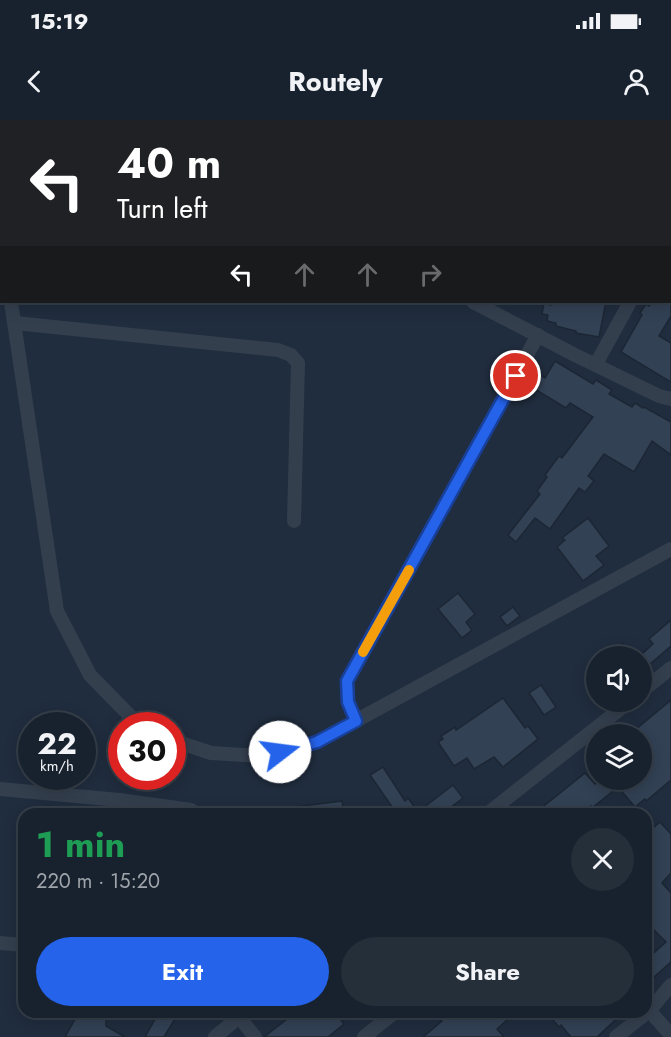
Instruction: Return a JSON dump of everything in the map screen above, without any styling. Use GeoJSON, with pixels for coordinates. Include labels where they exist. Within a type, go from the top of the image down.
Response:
{"type":"FeatureCollection","features":[{"type":"Feature","properties":{"kind":"street"},"geometry":{"type":"LineString","coordinates":[[11,303],[57,610],[90,675],[126,712]]}},
{"type":"Feature","properties":{"kind":"street"},"geometry":{"type":"LineString","coordinates":[[475,303],[575,355],[659,396],[671,399]]}},
{"type":"Feature","properties":{"kind":"street"},"geometry":{"type":"LineString","coordinates":[[596,364],[629,303]]}},
{"type":"Feature","properties":{"kind":"street"},"geometry":{"type":"LineString","coordinates":[[15,323],[278,350],[291,355],[298,363],[294,521]]}},
{"type":"Feature","properties":{"kind":"street"},"geometry":{"type":"LineString","coordinates":[[356,721],[348,702],[347,681],[538,335]]}},
{"type":"Feature","properties":{"kind":"street"},"geometry":{"type":"LineString","coordinates":[[186,745],[211,753],[261,756],[317,742],[671,549]]}},
{"type":"Feature","properties":{"kind":"street"},"geometry":{"type":"LineString","coordinates":[[652,683],[671,668]]}},
{"type":"Feature","properties":{"kind":"street"},"geometry":{"type":"LineString","coordinates":[[501,808],[617,712]]}},
{"type":"Feature","properties":{"kind":"street"},"geometry":{"type":"LineString","coordinates":[[0,789],[177,808]]}},
{"type":"Feature","properties":{"kind":"street"},"geometry":{"type":"LineString","coordinates":[[0,943],[18,944]]}},
{"type":"Feature","properties":{"kind":"street"},"geometry":{"type":"LineString","coordinates":[[652,1005],[671,985]]}},
{"type":"Feature","properties":{"kind":"street"},"geometry":{"type":"LineString","coordinates":[[652,1014],[671,1035]]}},
{"type":"Feature","properties":{"kind":"street"},"geometry":{"type":"LineString","coordinates":[[215,1037],[238,1018]]}},
{"type":"Feature","properties":{"kind":"street"},"geometry":{"type":"LineString","coordinates":[[244,1018],[255,1037]]}},
{"type":"Feature","properties":{"kind":"street"},"geometry":{"type":"LineString","coordinates":[[364,1037],[388,1018]]}},
{"type":"Feature","properties":{"kind":"street"},"geometry":{"type":"LineString","coordinates":[[616,1037],[638,1018]]}},
{"type":"Feature","properties":{"kind":"building"},"geometry":{"type":"Polygon","coordinates":[[[544,303],[551,305],[552,303],[606,303],[599,337],[576,333],[576,331],[547,321],[548,315],[542,314],[544,303]]]}},
{"type":"Feature","properties":{"kind":"building"},"geometry":{"type":"Polygon","coordinates":[[[651,303],[671,303],[671,316],[659,336],[671,343],[671,382],[621,352],[642,315],[640,313],[646,304],[649,306],[651,303]]]}},
{"type":"Feature","properties":{"kind":"building"},"geometry":{"type":"Polygon","coordinates":[[[555,361],[593,384],[596,380],[612,390],[609,394],[632,407],[635,403],[671,422],[671,455],[652,441],[634,472],[604,454],[588,476],[594,481],[585,492],[579,488],[550,529],[535,518],[516,542],[508,535],[540,494],[537,491],[547,477],[545,475],[559,456],[562,458],[593,417],[570,403],[566,408],[523,382],[530,368],[545,378],[555,361]]]}},
{"type":"Feature","properties":{"kind":"building"},"geometry":{"type":"Polygon","coordinates":[[[588,518],[609,546],[596,556],[604,565],[583,581],[557,547],[565,540],[562,538],[588,518]]]}},
{"type":"Feature","properties":{"kind":"building"},"geometry":{"type":"Polygon","coordinates":[[[458,593],[475,614],[466,622],[472,630],[462,638],[438,609],[458,593]]]}},
{"type":"Feature","properties":{"kind":"building"},"geometry":{"type":"Polygon","coordinates":[[[513,607],[520,616],[507,626],[500,617],[513,607]]]}},
{"type":"Feature","properties":{"kind":"building"},"geometry":{"type":"Polygon","coordinates":[[[671,620],[671,646],[652,662],[651,646],[653,644],[649,639],[671,620]]]}},
{"type":"Feature","properties":{"kind":"building"},"geometry":{"type":"Polygon","coordinates":[[[541,685],[556,707],[544,715],[529,693],[541,685]]]}},
{"type":"Feature","properties":{"kind":"building"},"geometry":{"type":"Polygon","coordinates":[[[503,698],[525,728],[528,726],[538,739],[503,767],[494,757],[474,769],[467,758],[454,766],[438,742],[443,739],[441,736],[455,727],[456,730],[503,698]]]}},
{"type":"Feature","properties":{"kind":"building"},"geometry":{"type":"Polygon","coordinates":[[[671,700],[671,780],[646,801],[645,799],[635,807],[621,790],[652,790],[652,724],[642,724],[671,700]]]}},
{"type":"Feature","properties":{"kind":"building"},"geometry":{"type":"Polygon","coordinates":[[[383,767],[405,801],[408,798],[415,808],[393,808],[370,775],[383,767]]]}},
{"type":"Feature","properties":{"kind":"building"},"geometry":{"type":"Polygon","coordinates":[[[585,773],[586,790],[614,790],[592,808],[591,806],[588,808],[541,808],[585,773]]]}},
{"type":"Feature","properties":{"kind":"building"},"geometry":{"type":"Polygon","coordinates":[[[453,785],[463,798],[450,808],[423,808],[453,785]]]}},
{"type":"Feature","properties":{"kind":"building"},"geometry":{"type":"Polygon","coordinates":[[[342,801],[343,808],[295,808],[342,801]]]}},
{"type":"Feature","properties":{"kind":"building"},"geometry":{"type":"Polygon","coordinates":[[[660,822],[671,834],[671,873],[662,883],[671,893],[671,962],[652,979],[652,955],[666,942],[652,928],[652,829],[660,822]]]}},
{"type":"Feature","properties":{"kind":"building"},"geometry":{"type":"Polygon","coordinates":[[[76,1018],[106,1018],[106,1026],[125,1037],[65,1037],[76,1018]]]}},
{"type":"Feature","properties":{"kind":"building"},"geometry":{"type":"Polygon","coordinates":[[[156,1018],[176,1018],[164,1037],[145,1037],[156,1018]]]}},
{"type":"Feature","properties":{"kind":"building"},"geometry":{"type":"Polygon","coordinates":[[[288,1018],[340,1018],[344,1024],[328,1037],[264,1037],[288,1018]]]}},
{"type":"Feature","properties":{"kind":"building"},"geometry":{"type":"Polygon","coordinates":[[[439,1018],[509,1018],[497,1029],[504,1037],[423,1037],[442,1021],[439,1018]]]}},
{"type":"Feature","properties":{"kind":"building"},"geometry":{"type":"Polygon","coordinates":[[[551,1018],[618,1018],[597,1037],[571,1037],[561,1025],[559,1027],[551,1018]]]}},
{"type":"Feature","properties":{"kind":"slow traffic"},"geometry":{"type":"LineString","coordinates":[[363,652],[409,570]]}},
{"type":"Feature","properties":{"kind":"route"},"geometry":{"type":"LineString","coordinates":[[280,752],[317,742],[356,721],[348,702],[347,681],[516,376]]}}]}
